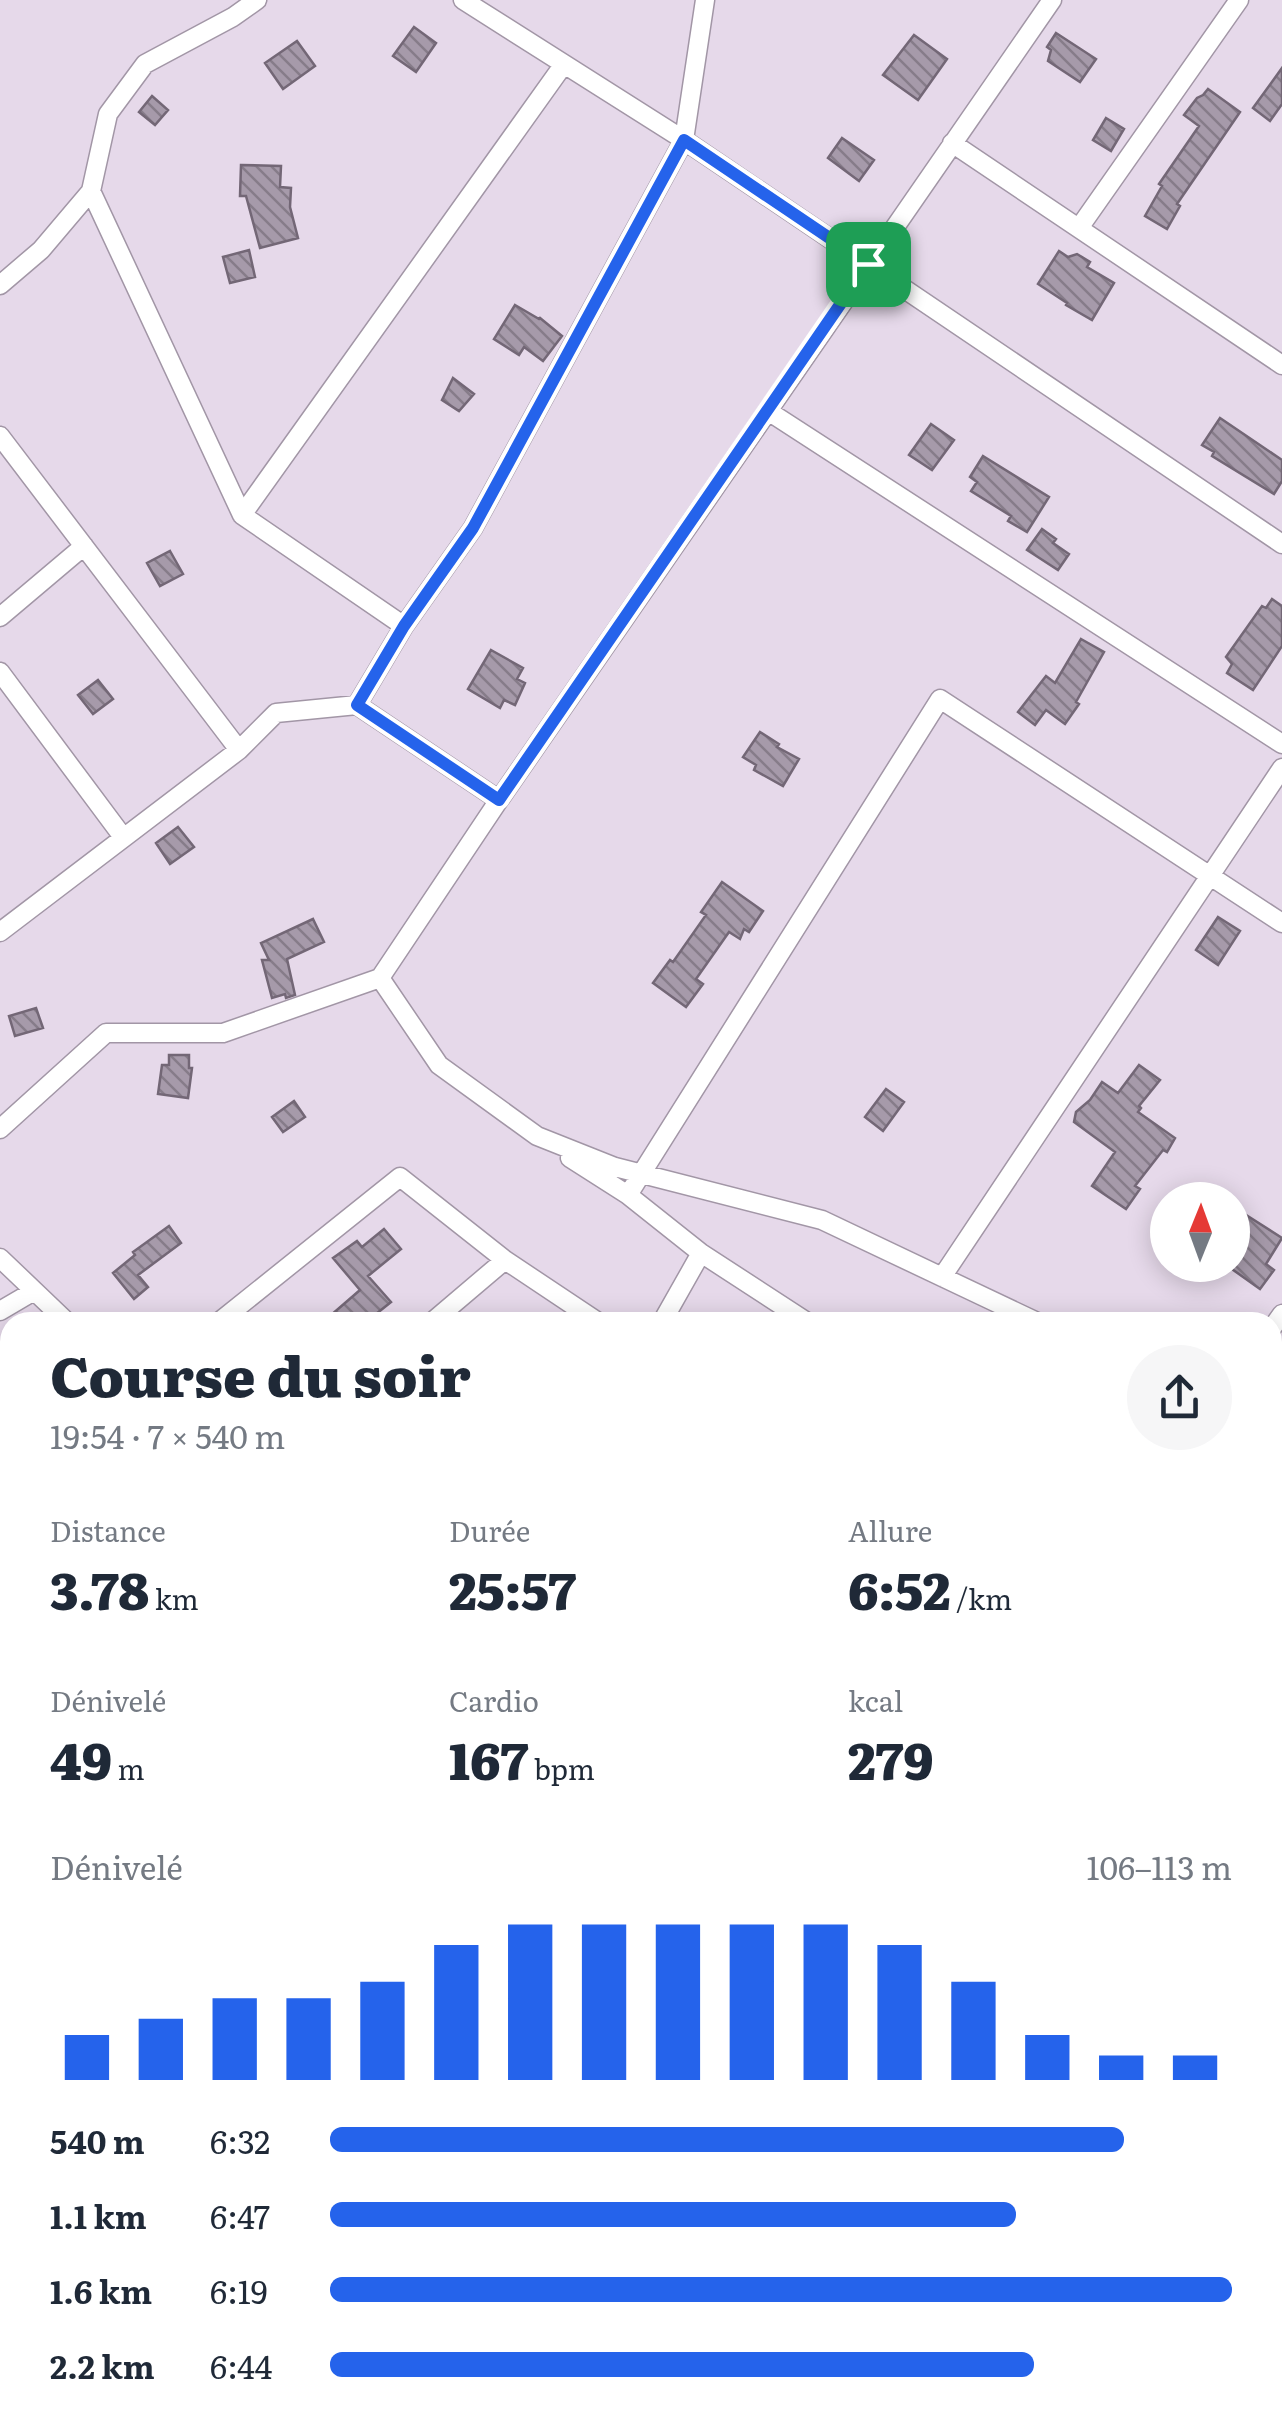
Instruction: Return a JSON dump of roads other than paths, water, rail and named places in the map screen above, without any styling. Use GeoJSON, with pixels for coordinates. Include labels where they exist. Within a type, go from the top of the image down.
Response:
{"type":"FeatureCollection","features":[{"type":"Feature","properties":{"kind":"street"},"geometry":{"type":"LineString","coordinates":[[0,285],[41,250],[91,191],[108,114],[145,64],[258,0]]}},
{"type":"Feature","properties":{"kind":"street"},"geometry":{"type":"LineString","coordinates":[[463,0],[684,140],[1282,544]]}},
{"type":"Feature","properties":{"kind":"street"},"geometry":{"type":"LineString","coordinates":[[357,705],[404,626],[473,528],[684,140],[705,0]]}},
{"type":"Feature","properties":{"kind":"street"},"geometry":{"type":"LineString","coordinates":[[0,1129],[106,1033],[223,1032],[380,978],[1052,0]]}},
{"type":"Feature","properties":{"kind":"street"},"geometry":{"type":"LineString","coordinates":[[1079,228],[1239,0]]}},
{"type":"Feature","properties":{"kind":"street"},"geometry":{"type":"LineString","coordinates":[[242,515],[564,64]]}},
{"type":"Feature","properties":{"kind":"street"},"geometry":{"type":"LineString","coordinates":[[952,143],[1282,365]]}},
{"type":"Feature","properties":{"kind":"street"},"geometry":{"type":"LineString","coordinates":[[91,191],[242,515],[404,626]]}},
{"type":"Feature","properties":{"kind":"street"},"geometry":{"type":"LineString","coordinates":[[768,411],[1282,744]]}},
{"type":"Feature","properties":{"kind":"street"},"geometry":{"type":"LineString","coordinates":[[0,436],[239,750]]}},
{"type":"Feature","properties":{"kind":"street"},"geometry":{"type":"LineString","coordinates":[[0,617],[84,546]]}},
{"type":"Feature","properties":{"kind":"street"},"geometry":{"type":"LineString","coordinates":[[0,672],[123,837]]}},
{"type":"Feature","properties":{"kind":"street"},"geometry":{"type":"LineString","coordinates":[[628,1195],[940,699],[1282,923]]}},
{"type":"Feature","properties":{"kind":"street"},"geometry":{"type":"LineString","coordinates":[[0,905],[6,926],[239,750],[276,713],[357,705],[499,800]]}},
{"type":"Feature","properties":{"kind":"street"},"geometry":{"type":"LineString","coordinates":[[942,1277],[1282,768]]}},
{"type":"Feature","properties":{"kind":"street"},"geometry":{"type":"LineString","coordinates":[[380,978],[439,1065],[536,1136],[628,1195],[700,1252],[792,1312]]}},
{"type":"Feature","properties":{"kind":"street"},"geometry":{"type":"LineString","coordinates":[[536,1136],[615,1167],[822,1220],[1016,1312]]}},
{"type":"Feature","properties":{"kind":"street"},"geometry":{"type":"LineString","coordinates":[[232,1312],[400,1177],[505,1260],[583,1312]]}},
{"type":"Feature","properties":{"kind":"street"},"geometry":{"type":"LineString","coordinates":[[667,1312],[700,1252]]}},
{"type":"Feature","properties":{"kind":"street"},"geometry":{"type":"LineString","coordinates":[[0,1258],[57,1312]]}},
{"type":"Feature","properties":{"kind":"street"},"geometry":{"type":"LineString","coordinates":[[444,1312],[505,1260]]}},
{"type":"Feature","properties":{"kind":"street"},"geometry":{"type":"LineString","coordinates":[[0,1311],[34,1290]]}}]}
